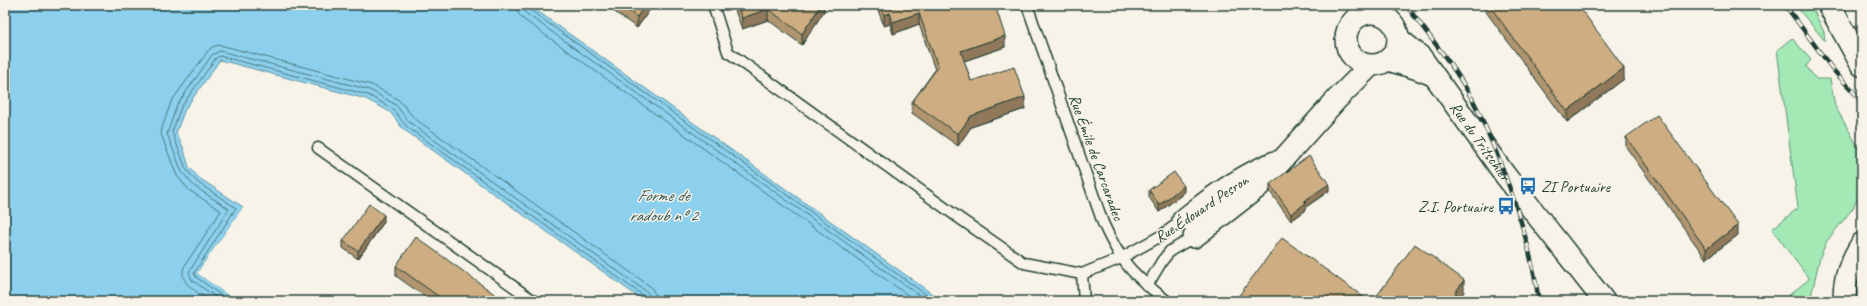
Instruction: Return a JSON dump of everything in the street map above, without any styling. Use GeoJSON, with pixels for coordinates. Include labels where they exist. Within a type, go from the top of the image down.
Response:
{"type":"FeatureCollection","features":[{"type":"Feature","properties":{"kind":"main road"},"geometry":{"type":"LineString","coordinates":[[1830,5],[1862,65]]}},
{"type":"Feature","properties":{"kind":"main road"},"geometry":{"type":"LineString","coordinates":[[1856,5],[1862,17]]}},
{"type":"Feature","properties":{"kind":"main road"},"geometry":{"type":"LineString","coordinates":[[1845,301],[1844,290],[1850,265],[1862,244]]}},
{"type":"Feature","properties":{"kind":"street"},"geometry":{"type":"LineString","coordinates":[[1379,63],[1396,50],[1398,38],[1397,32],[1390,20],[1376,9],[1360,15],[1351,14],[1345,37],[1348,51],[1353,59],[1361,64],[1379,63],[1418,69],[1433,75]]}},
{"type":"Feature","properties":{"kind":"street","name":"Rue du Tritschler"},"geometry":{"type":"LineString","coordinates":[[1398,38],[1421,57],[1509,179],[1604,301]]}},
{"type":"Feature","properties":{"kind":"street"},"geometry":{"type":"LineString","coordinates":[[1337,99],[1348,51]]}},
{"type":"Feature","properties":{"kind":"street","name":"Rue Édouard Pesron"},"geometry":{"type":"LineString","coordinates":[[1194,238],[1249,196],[1337,99],[1379,63]]}},
{"type":"Feature","properties":{"kind":"street","name":"Rue Édouard Pesron"},"geometry":{"type":"LineString","coordinates":[[1183,220],[1238,182],[1262,167],[1282,158]]}},
{"type":"Feature","properties":{"kind":"street","name":"Rue du Tritschler"},"geometry":{"type":"LineString","coordinates":[[1574,264],[1587,301]]}},
{"type":"Feature","properties":{"kind":"lane"},"geometry":{"type":"LineString","coordinates":[[713,5],[728,52],[1024,263],[1082,274],[1084,301]]}},
{"type":"Feature","properties":{"kind":"lane","name":"Rue Émile de Carcaradec"},"geometry":{"type":"LineString","coordinates":[[1027,5],[1103,223],[1121,258],[1131,271],[1147,286],[1167,301]]}},
{"type":"Feature","properties":{"kind":"lane"},"geometry":{"type":"LineString","coordinates":[[318,148],[534,301]]}},
{"type":"Feature","properties":{"kind":"lane","name":"Rue Édouard Pesron"},"geometry":{"type":"LineString","coordinates":[[1082,274],[1121,258],[1159,237],[1183,220]]}},
{"type":"Feature","properties":{"kind":"lane","name":"Rue Édouard Pesron"},"geometry":{"type":"LineString","coordinates":[[1147,286],[1170,251],[1194,238]]}},
{"type":"Feature","properties":{"kind":"green space"},"geometry":{"type":"Polygon","coordinates":[[[1795,5],[1811,5],[1824,32],[1825,41],[1795,5]]]}},
{"type":"Feature","properties":{"kind":"green space"},"geometry":{"type":"Polygon","coordinates":[[[1792,38],[1811,60],[1806,66],[1816,79],[1830,79],[1835,106],[1857,145],[1862,162],[1860,193],[1853,208],[1827,241],[1820,257],[1810,301],[1782,301],[1809,279],[1772,229],[1798,208],[1777,50],[1792,38]]]}},
{"type":"Feature","properties":{"kind":"water","name":"Forme de radoub nº 2"},"geometry":{"type":"Polygon","coordinates":[[[5,5],[529,5],[942,301],[644,301],[403,129],[390,112],[366,99],[220,60],[185,109],[176,133],[183,147],[189,167],[199,178],[243,207],[197,273],[236,301],[5,301],[5,5]]]}},
{"type":"Feature","properties":{"kind":"pier"},"geometry":{"type":"Polygon","coordinates":[[[243,207],[244,208],[200,273],[238,301],[236,301],[197,273],[243,207]]]}},
{"type":"Feature","properties":{"kind":"building"},"geometry":{"type":"Polygon","coordinates":[[[621,5],[645,5],[637,17],[621,5]]]}},
{"type":"Feature","properties":{"kind":"building"},"geometry":{"type":"Polygon","coordinates":[[[737,5],[821,5],[802,34],[768,9],[742,18],[737,5]]]}},
{"type":"Feature","properties":{"kind":"building"},"geometry":{"type":"Polygon","coordinates":[[[880,5],[995,5],[1005,36],[961,51],[971,81],[1014,67],[1025,97],[971,116],[958,134],[912,102],[938,67],[919,13],[893,22],[890,13],[884,15],[880,5]]]}},
{"type":"Feature","properties":{"kind":"building"},"geometry":{"type":"Polygon","coordinates":[[[1489,5],[1578,5],[1624,68],[1567,111],[1489,5]]]}},
{"type":"Feature","properties":{"kind":"building"},"geometry":{"type":"Polygon","coordinates":[[[1657,115],[1738,225],[1706,249],[1626,137],[1657,115]]]}},
{"type":"Feature","properties":{"kind":"building"},"geometry":{"type":"Polygon","coordinates":[[[1309,156],[1329,184],[1304,201],[1306,203],[1291,214],[1270,184],[1309,156]]]}},
{"type":"Feature","properties":{"kind":"building"},"geometry":{"type":"Polygon","coordinates":[[[1174,172],[1184,186],[1159,205],[1149,190],[1174,172]]]}},
{"type":"Feature","properties":{"kind":"building"},"geometry":{"type":"Polygon","coordinates":[[[369,204],[384,215],[358,251],[343,241],[369,204]]]}},
{"type":"Feature","properties":{"kind":"building"},"geometry":{"type":"Polygon","coordinates":[[[416,237],[504,301],[445,301],[396,266],[416,237]]]}},
{"type":"Feature","properties":{"kind":"building"},"geometry":{"type":"Polygon","coordinates":[[[1282,238],[1369,301],[1241,301],[1237,298],[1282,238]]]}},
{"type":"Feature","properties":{"kind":"building"},"geometry":{"type":"Polygon","coordinates":[[[1415,244],[1464,280],[1455,293],[1466,301],[1373,301],[1415,244]]]}},
{"type":"Feature","properties":{"kind":"railway"},"geometry":{"type":"LineString","coordinates":[[1406,5],[1456,73],[1481,117],[1496,152],[1516,207],[1532,262],[1539,301]]}},
{"type":"Feature","properties":{"kind":"railway"},"geometry":{"type":"LineString","coordinates":[[1785,5],[1834,71],[1862,101]]}},
{"type":"Feature","properties":{"kind":"place","name":"ZI Portuaire"},"geometry":{"type":"Point","coordinates":[1528,186]}},
{"type":"Feature","properties":{"kind":"place","name":"Z.I. Portuaire"},"geometry":{"type":"Point","coordinates":[1506,206]}}]}
